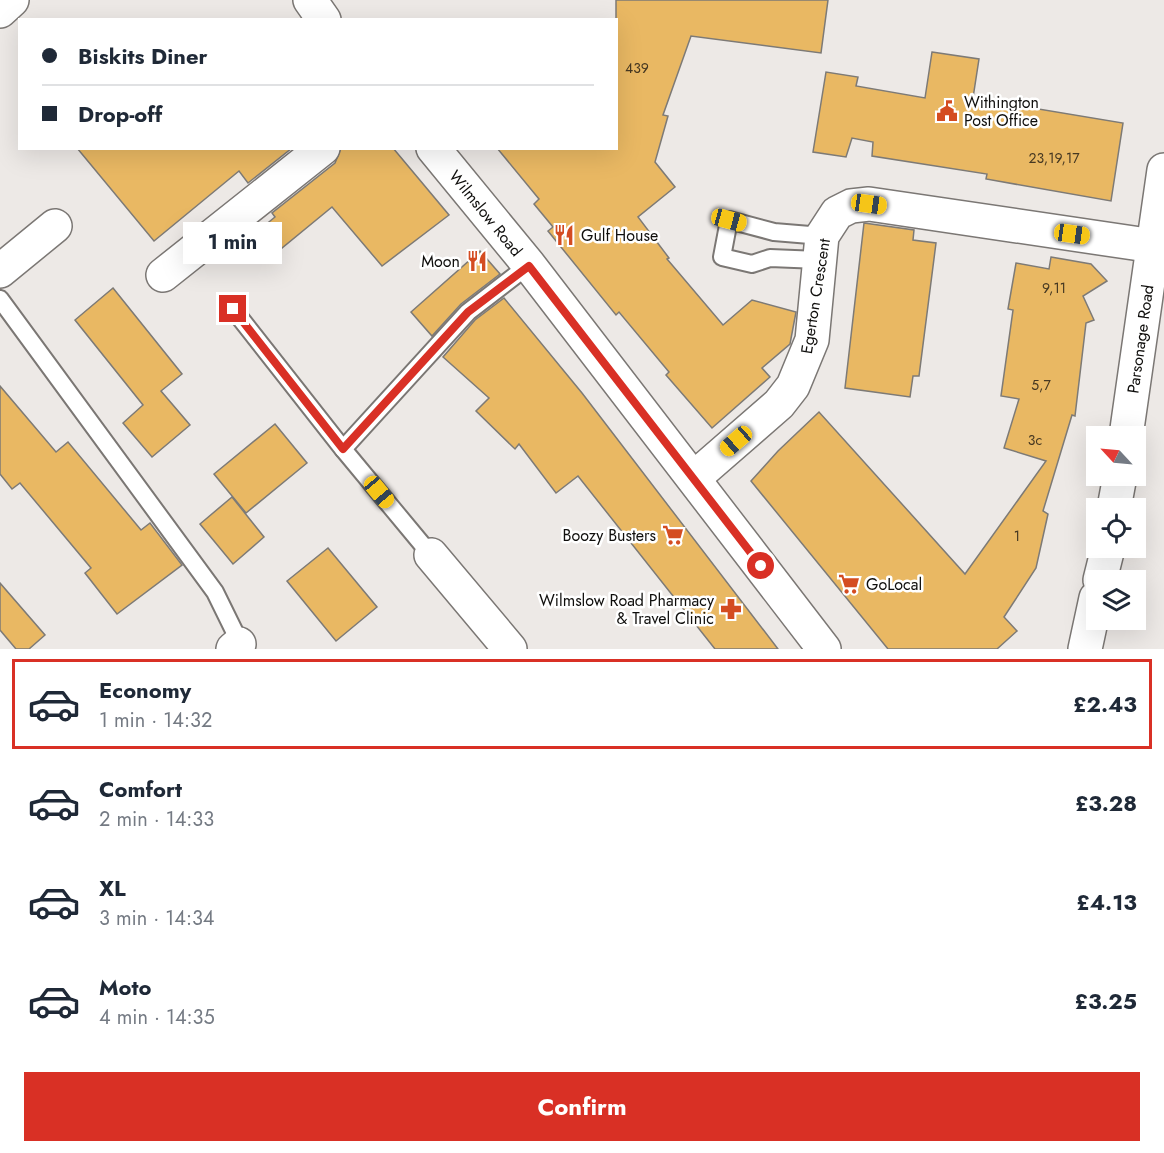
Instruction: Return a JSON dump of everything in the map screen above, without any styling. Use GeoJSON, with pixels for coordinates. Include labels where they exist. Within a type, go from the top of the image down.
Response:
{"type":"FeatureCollection","features":[{"type":"Feature","properties":{"kind":"street"},"geometry":{"type":"LineString","coordinates":[[0,11],[12,0]]}},
{"type":"Feature","properties":{"kind":"street"},"geometry":{"type":"LineString","coordinates":[[310,0],[323,18]]}},
{"type":"Feature","properties":{"kind":"street"},"geometry":{"type":"LineString","coordinates":[[163,275],[320,150]]}},
{"type":"Feature","properties":{"kind":"street","name":"Wilmslow Road"},"geometry":{"type":"LineString","coordinates":[[435,150],[529,266],[824,649]]}},
{"type":"Feature","properties":{"kind":"street","name":"Parsonage Road"},"geometry":{"type":"LineString","coordinates":[[1127,426],[1164,178]]}},
{"type":"Feature","properties":{"kind":"street","name":"Egerton Crescent"},"geometry":{"type":"LineString","coordinates":[[694,478],[779,404],[793,386],[812,340],[821,248],[837,213],[851,206],[869,204],[1154,246]]}},
{"type":"Feature","properties":{"kind":"street"},"geometry":{"type":"LineString","coordinates":[[0,271],[56,226]]}},
{"type":"Feature","properties":{"kind":"street"},"geometry":{"type":"LineString","coordinates":[[431,555],[510,649]]}},
{"type":"Feature","properties":{"kind":"street"},"geometry":{"type":"LineString","coordinates":[[1085,649],[1089,630]]}},
{"type":"Feature","properties":{"kind":"lane"},"geometry":{"type":"LineString","coordinates":[[729,220],[821,248],[752,264],[722,257],[729,220]]}},
{"type":"Feature","properties":{"kind":"lane"},"geometry":{"type":"LineString","coordinates":[[770,258],[774,232]]}},
{"type":"Feature","properties":{"kind":"lane"},"geometry":{"type":"LineString","coordinates":[[343,449],[468,312],[529,266]]}},
{"type":"Feature","properties":{"kind":"lane"},"geometry":{"type":"LineString","coordinates":[[0,299],[215,592],[239,647]]}},
{"type":"Feature","properties":{"kind":"lane"},"geometry":{"type":"LineString","coordinates":[[233,309],[343,449],[431,555]]}},
{"type":"Feature","properties":{"kind":"building"},"geometry":{"type":"Polygon","coordinates":[[[616,0],[828,0],[821,53],[691,36],[663,115],[668,116],[655,162],[675,187],[638,217],[669,258],[667,259],[723,325],[752,300],[796,312],[790,344],[762,368],[770,377],[712,428],[666,375],[669,372],[619,312],[616,315],[548,231],[553,227],[534,204],[539,199],[499,150],[618,150],[618,18],[616,18],[616,0]]]}},
{"type":"Feature","properties":{"kind":"building"},"geometry":{"type":"Polygon","coordinates":[[[932,52],[979,59],[973,98],[1123,123],[1111,201],[986,179],[987,174],[872,156],[873,142],[852,138],[846,157],[813,152],[826,72],[858,77],[856,86],[925,98],[932,52]]]}},
{"type":"Feature","properties":{"kind":"building"},"geometry":{"type":"Polygon","coordinates":[[[79,150],[289,150],[248,183],[239,171],[154,241],[79,150]]]}},
{"type":"Feature","properties":{"kind":"building"},"geometry":{"type":"Polygon","coordinates":[[[340,150],[395,150],[449,215],[382,266],[332,207],[265,262],[247,240],[275,217],[272,213],[335,163],[340,150]]]}},
{"type":"Feature","properties":{"kind":"building"},"geometry":{"type":"Polygon","coordinates":[[[864,223],[914,230],[913,240],[936,243],[919,376],[913,376],[910,397],[845,388],[864,223]]]}},
{"type":"Feature","properties":{"kind":"building"},"geometry":{"type":"Polygon","coordinates":[[[480,251],[500,274],[461,304],[432,336],[411,312],[480,251]]]}},
{"type":"Feature","properties":{"kind":"building"},"geometry":{"type":"Polygon","coordinates":[[[1051,257],[1091,264],[1107,281],[1083,296],[1094,320],[1086,323],[1075,416],[1072,415],[1043,511],[1048,514],[1036,568],[1004,617],[1017,631],[997,649],[888,649],[751,481],[778,451],[819,412],[965,574],[1046,461],[1004,448],[1019,399],[1001,396],[1013,310],[1008,309],[1016,263],[1049,269],[1051,257]]]}},
{"type":"Feature","properties":{"kind":"building"},"geometry":{"type":"Polygon","coordinates":[[[113,288],[182,374],[161,391],[190,425],[152,457],[123,423],[143,405],[75,320],[113,288]]]}},
{"type":"Feature","properties":{"kind":"building"},"geometry":{"type":"Polygon","coordinates":[[[504,298],[582,393],[778,649],[715,649],[578,476],[556,493],[519,444],[515,449],[476,411],[489,398],[443,357],[475,320],[504,298]]]}},
{"type":"Feature","properties":{"kind":"building"},"geometry":{"type":"Polygon","coordinates":[[[0,386],[56,452],[68,442],[141,530],[150,523],[182,565],[117,614],[85,573],[91,568],[20,483],[12,489],[0,474],[0,386]]]}},
{"type":"Feature","properties":{"kind":"building"},"geometry":{"type":"Polygon","coordinates":[[[275,424],[307,463],[246,513],[214,474],[275,424]]]}},
{"type":"Feature","properties":{"kind":"building"},"geometry":{"type":"Polygon","coordinates":[[[232,497],[264,537],[233,564],[200,524],[232,497]]]}},
{"type":"Feature","properties":{"kind":"building"},"geometry":{"type":"Polygon","coordinates":[[[328,548],[377,607],[336,641],[287,581],[328,548]]]}},
{"type":"Feature","properties":{"kind":"building"},"geometry":{"type":"Polygon","coordinates":[[[0,583],[45,635],[29,649],[16,649],[0,630],[0,583]]]}},
{"type":"Feature","properties":{"kind":"place","name":"Withington Post Office"},"geometry":{"type":"Point","coordinates":[947,111]}},
{"type":"Feature","properties":{"kind":"place","name":"Gulf House"},"geometry":{"type":"Point","coordinates":[564,235]}},
{"type":"Feature","properties":{"kind":"place","name":"Moon"},"geometry":{"type":"Point","coordinates":[477,261]}},
{"type":"Feature","properties":{"kind":"place","name":"Boozy Busters"},"geometry":{"type":"Point","coordinates":[673,535]}},
{"type":"Feature","properties":{"kind":"place","name":"GoLocal"},"geometry":{"type":"Point","coordinates":[849,584]}},
{"type":"Feature","properties":{"kind":"place","name":"Wilmslow Road Pharmacy & Travel Clinic"},"geometry":{"type":"Point","coordinates":[731,609]}},
{"type":"Feature","properties":{"kind":"route"},"geometry":{"type":"LineString","coordinates":[[233,309],[343,449],[468,312],[529,266],[761,566]]}}]}
